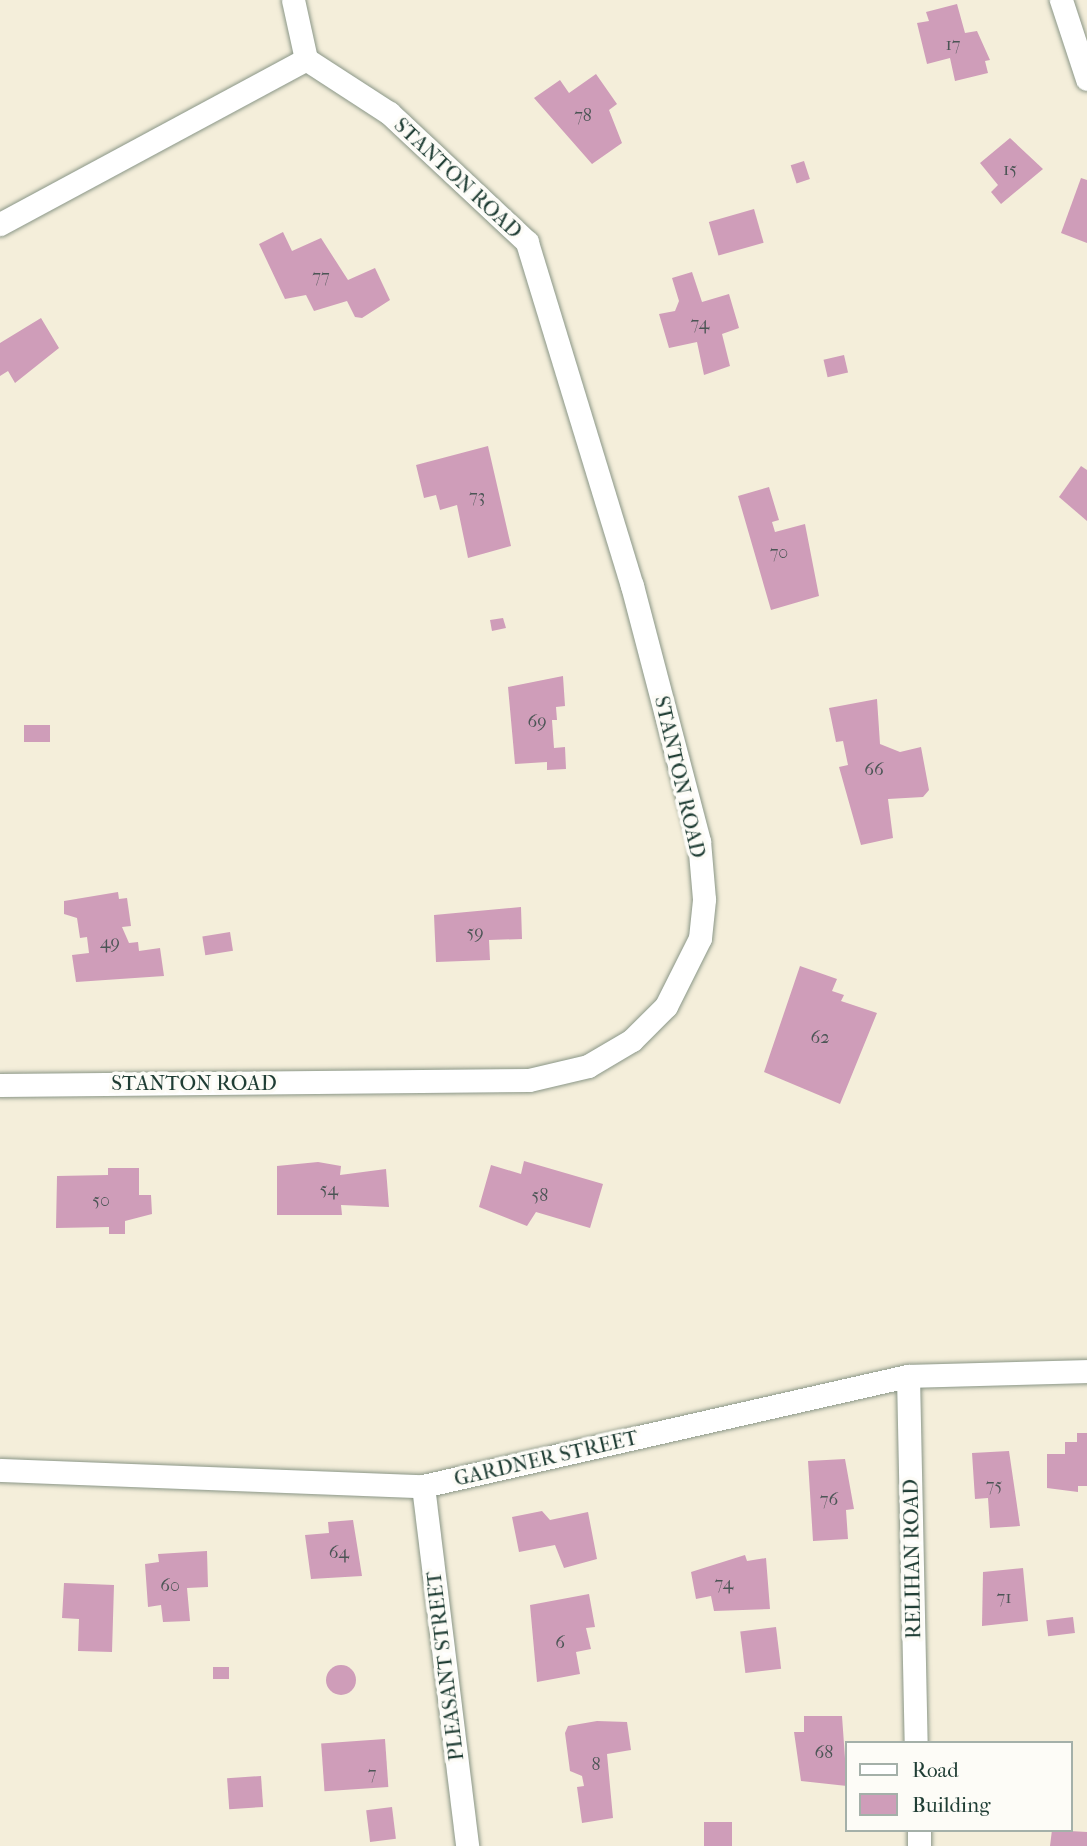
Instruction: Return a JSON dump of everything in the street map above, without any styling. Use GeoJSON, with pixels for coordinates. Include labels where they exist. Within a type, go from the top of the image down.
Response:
{"type":"FeatureCollection","features":[{"type":"Feature","properties":{"kind":"street"},"geometry":{"type":"LineString","coordinates":[[0,224],[306,59],[293,0]]}},
{"type":"Feature","properties":{"kind":"street"},"geometry":{"type":"LineString","coordinates":[[1061,0],[1087,79]]}},
{"type":"Feature","properties":{"kind":"street","name":"STANTON ROAD"},"geometry":{"type":"LineString","coordinates":[[0,1085],[529,1080],[588,1066],[632,1040],[666,1006],[700,939],[704,899],[699,841],[609,506],[527,242],[389,113],[306,59]]}},
{"type":"Feature","properties":{"kind":"street","name":"GARDNER STREET"},"geometry":{"type":"LineString","coordinates":[[0,1470],[423,1486],[908,1376],[1087,1371]]}},
{"type":"Feature","properties":{"kind":"street","name":"RELIHAN ROAD"},"geometry":{"type":"LineString","coordinates":[[908,1376],[916,1741]]}},
{"type":"Feature","properties":{"kind":"street","name":"PLEASANT STREET"},"geometry":{"type":"LineString","coordinates":[[423,1486],[467,1846]]}},
{"type":"Feature","properties":{"kind":"building"},"geometry":{"type":"Polygon","coordinates":[[[957,4],[965,33],[977,31],[990,60],[985,61],[988,73],[955,81],[950,58],[927,64],[917,23],[929,21],[926,12],[957,4]]]}},
{"type":"Feature","properties":{"kind":"building"},"geometry":{"type":"Polygon","coordinates":[[[596,74],[617,104],[609,110],[622,143],[592,164],[534,98],[560,80],[569,93],[596,74]]]}},
{"type":"Feature","properties":{"kind":"building"},"geometry":{"type":"Polygon","coordinates":[[[1010,138],[1043,169],[1001,204],[991,192],[998,185],[980,163],[1010,138]]]}},
{"type":"Feature","properties":{"kind":"building"},"geometry":{"type":"Polygon","coordinates":[[[804,161],[810,179],[797,183],[791,165],[804,161]]]}},
{"type":"Feature","properties":{"kind":"building"},"geometry":{"type":"Polygon","coordinates":[[[1081,178],[1087,180],[1087,243],[1061,233],[1081,178]]]}},
{"type":"Feature","properties":{"kind":"building"},"geometry":{"type":"Polygon","coordinates":[[[754,209],[764,243],[718,256],[709,222],[754,209]]]}},
{"type":"Feature","properties":{"kind":"building"},"geometry":{"type":"Polygon","coordinates":[[[283,232],[292,251],[321,238],[348,280],[375,268],[390,300],[362,318],[355,317],[347,301],[314,311],[306,295],[285,299],[259,244],[283,232]]]}},
{"type":"Feature","properties":{"kind":"building"},"geometry":{"type":"Polygon","coordinates":[[[692,272],[702,302],[729,294],[739,328],[722,334],[730,366],[704,375],[697,342],[669,348],[659,314],[675,311],[679,301],[672,278],[692,272]]]}},
{"type":"Feature","properties":{"kind":"building"},"geometry":{"type":"Polygon","coordinates":[[[41,318],[59,348],[15,383],[8,371],[0,376],[0,343],[41,318]]]}},
{"type":"Feature","properties":{"kind":"building"},"geometry":{"type":"Polygon","coordinates":[[[844,355],[848,373],[828,377],[824,360],[844,355]]]}},
{"type":"Feature","properties":{"kind":"building"},"geometry":{"type":"Polygon","coordinates":[[[488,446],[511,546],[468,558],[457,505],[440,510],[436,495],[424,498],[416,465],[488,446]]]}},
{"type":"Feature","properties":{"kind":"building"},"geometry":{"type":"Polygon","coordinates":[[[1081,466],[1087,470],[1087,521],[1059,497],[1081,466]]]}},
{"type":"Feature","properties":{"kind":"building"},"geometry":{"type":"Polygon","coordinates":[[[769,487],[779,520],[772,522],[775,532],[805,524],[819,596],[771,610],[738,496],[769,487]]]}},
{"type":"Feature","properties":{"kind":"building"},"geometry":{"type":"Polygon","coordinates":[[[503,618],[506,628],[492,631],[490,620],[503,618]]]}},
{"type":"Feature","properties":{"kind":"building"},"geometry":{"type":"Polygon","coordinates":[[[563,676],[565,706],[556,707],[557,720],[552,720],[554,748],[565,747],[566,769],[547,770],[547,762],[515,764],[508,687],[563,676]]]}},
{"type":"Feature","properties":{"kind":"building"},"geometry":{"type":"Polygon","coordinates":[[[877,699],[880,744],[900,752],[921,747],[929,790],[923,797],[888,799],[893,838],[861,845],[839,767],[848,765],[843,741],[836,742],[829,708],[877,699]]]}},
{"type":"Feature","properties":{"kind":"building"},"geometry":{"type":"Polygon","coordinates":[[[24,725],[50,725],[50,742],[24,742],[24,725]]]}},
{"type":"Feature","properties":{"kind":"building"},"geometry":{"type":"Polygon","coordinates":[[[118,892],[119,899],[127,898],[131,926],[122,927],[129,943],[138,942],[139,951],[160,948],[164,976],[76,982],[72,955],[89,953],[87,937],[80,938],[77,918],[64,914],[64,901],[118,892]]]}},
{"type":"Feature","properties":{"kind":"building"},"geometry":{"type":"Polygon","coordinates":[[[521,907],[522,939],[489,940],[490,960],[436,962],[434,915],[521,907]]]}},
{"type":"Feature","properties":{"kind":"building"},"geometry":{"type":"Polygon","coordinates":[[[230,932],[233,951],[205,955],[202,936],[230,932]]]}},
{"type":"Feature","properties":{"kind":"building"},"geometry":{"type":"Polygon","coordinates":[[[800,966],[837,979],[832,991],[844,995],[841,1001],[877,1013],[840,1104],[764,1072],[800,966]]]}},
{"type":"Feature","properties":{"kind":"building"},"geometry":{"type":"Polygon","coordinates":[[[524,1161],[603,1184],[590,1228],[536,1212],[527,1226],[479,1207],[491,1165],[521,1174],[524,1161]]]}},
{"type":"Feature","properties":{"kind":"building"},"geometry":{"type":"Polygon","coordinates":[[[318,1162],[341,1166],[340,1175],[386,1169],[389,1207],[341,1205],[342,1215],[277,1215],[277,1166],[318,1162]]]}},
{"type":"Feature","properties":{"kind":"building"},"geometry":{"type":"Polygon","coordinates":[[[108,1168],[139,1168],[139,1195],[151,1195],[152,1214],[125,1221],[125,1234],[109,1234],[109,1227],[56,1228],[57,1176],[108,1175],[108,1168]]]}},
{"type":"Feature","properties":{"kind":"building"},"geometry":{"type":"Polygon","coordinates":[[[1077,1433],[1087,1433],[1087,1486],[1078,1486],[1078,1492],[1047,1488],[1047,1454],[1065,1454],[1065,1442],[1077,1442],[1077,1433]]]}},
{"type":"Feature","properties":{"kind":"building"},"geometry":{"type":"Polygon","coordinates":[[[1009,1451],[1020,1526],[990,1528],[988,1498],[975,1499],[972,1453],[1009,1451]]]}},
{"type":"Feature","properties":{"kind":"building"},"geometry":{"type":"Polygon","coordinates":[[[845,1459],[854,1509],[846,1510],[848,1539],[813,1541],[808,1461],[845,1459]]]}},
{"type":"Feature","properties":{"kind":"building"},"geometry":{"type":"Polygon","coordinates":[[[542,1511],[550,1520],[588,1512],[597,1559],[564,1568],[555,1545],[519,1552],[512,1517],[542,1511]]]}},
{"type":"Feature","properties":{"kind":"building"},"geometry":{"type":"Polygon","coordinates":[[[353,1520],[362,1576],[311,1579],[305,1535],[329,1533],[328,1522],[353,1520]]]}},
{"type":"Feature","properties":{"kind":"building"},"geometry":{"type":"Polygon","coordinates":[[[207,1551],[208,1587],[187,1588],[190,1621],[163,1622],[161,1605],[148,1607],[145,1564],[159,1562],[158,1554],[207,1551]]]}},
{"type":"Feature","properties":{"kind":"building"},"geometry":{"type":"Polygon","coordinates":[[[745,1555],[747,1561],[766,1558],[770,1609],[714,1611],[711,1596],[696,1599],[691,1572],[745,1555]]]}},
{"type":"Feature","properties":{"kind":"building"},"geometry":{"type":"Polygon","coordinates":[[[1023,1568],[1028,1621],[982,1626],[983,1572],[1023,1568]]]}},
{"type":"Feature","properties":{"kind":"building"},"geometry":{"type":"Polygon","coordinates":[[[64,1583],[114,1585],[112,1652],[78,1651],[79,1619],[62,1618],[64,1583]]]}},
{"type":"Feature","properties":{"kind":"building"},"geometry":{"type":"Polygon","coordinates":[[[589,1594],[595,1627],[586,1628],[591,1649],[576,1652],[580,1674],[537,1682],[530,1605],[589,1594]]]}},
{"type":"Feature","properties":{"kind":"building"},"geometry":{"type":"Polygon","coordinates":[[[1073,1617],[1075,1633],[1048,1636],[1046,1620],[1073,1617]]]}},
{"type":"Feature","properties":{"kind":"building"},"geometry":{"type":"Polygon","coordinates":[[[776,1627],[781,1669],[745,1673],[740,1631],[776,1627]]]}},
{"type":"Feature","properties":{"kind":"building"},"geometry":{"type":"Polygon","coordinates":[[[341,1665],[347,1666],[355,1674],[355,1686],[347,1694],[341,1695],[335,1694],[327,1686],[326,1680],[327,1674],[335,1666],[341,1665]]]}},
{"type":"Feature","properties":{"kind":"building"},"geometry":{"type":"Polygon","coordinates":[[[213,1667],[229,1667],[229,1679],[213,1679],[213,1667]]]}},
{"type":"Feature","properties":{"kind":"building"},"geometry":{"type":"Polygon","coordinates":[[[804,1716],[842,1716],[846,1786],[801,1781],[794,1732],[804,1732],[804,1716]]]}},
{"type":"Feature","properties":{"kind":"building"},"geometry":{"type":"Polygon","coordinates":[[[597,1721],[627,1722],[631,1750],[607,1754],[613,1818],[582,1823],[577,1787],[584,1786],[582,1776],[570,1771],[565,1733],[568,1726],[597,1721]]]}},
{"type":"Feature","properties":{"kind":"building"},"geometry":{"type":"Polygon","coordinates":[[[385,1739],[388,1787],[325,1791],[321,1743],[385,1739]]]}},
{"type":"Feature","properties":{"kind":"building"},"geometry":{"type":"Polygon","coordinates":[[[261,1776],[263,1807],[229,1809],[227,1778],[261,1776]]]}},
{"type":"Feature","properties":{"kind":"building"},"geometry":{"type":"Polygon","coordinates":[[[392,1807],[396,1839],[370,1842],[366,1810],[392,1807]]]}},
{"type":"Feature","properties":{"kind":"building"},"geometry":{"type":"Polygon","coordinates":[[[704,1822],[732,1822],[732,1846],[704,1846],[704,1822]]]}},
{"type":"Feature","properties":{"kind":"building"},"geometry":{"type":"Polygon","coordinates":[[[1052,1832],[1087,1832],[1087,1846],[1050,1846],[1052,1832]]]}}]}
